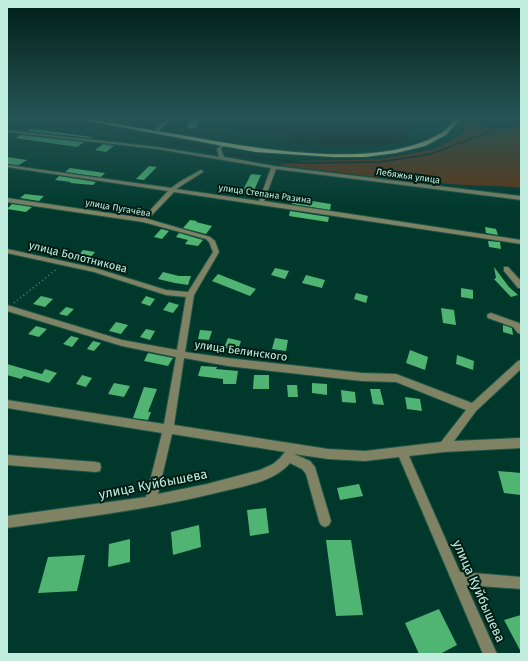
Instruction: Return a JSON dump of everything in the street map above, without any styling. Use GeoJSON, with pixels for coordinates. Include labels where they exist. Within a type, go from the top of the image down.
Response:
{"type":"FeatureCollection","features":[{"type":"Feature","properties":{"kind":"main road"},"geometry":{"type":"LineString","coordinates":[[255,149],[300,154],[380,154],[410,149]]}},
{"type":"Feature","properties":{"kind":"main road"},"geometry":{"type":"LineString","coordinates":[[277,149],[361,152],[389,149]]}},
{"type":"Feature","properties":{"kind":"street","name":"Лебяжья улица"},"geometry":{"type":"LineString","coordinates":[[163,149],[274,167],[521,198]]}},
{"type":"Feature","properties":{"kind":"street"},"geometry":{"type":"LineString","coordinates":[[219,149],[222,158]]}},
{"type":"Feature","properties":{"kind":"street","name":"улица Степана Разина"},"geometry":{"type":"LineString","coordinates":[[7,166],[173,189],[521,242]]}},
{"type":"Feature","properties":{"kind":"street"},"geometry":{"type":"LineString","coordinates":[[261,203],[274,167]]}},
{"type":"Feature","properties":{"kind":"street"},"geometry":{"type":"LineString","coordinates":[[144,220],[158,207],[173,189],[187,178],[201,170]]}},
{"type":"Feature","properties":{"kind":"street","name":"улица Пугачёва"},"geometry":{"type":"LineString","coordinates":[[7,200],[144,220],[208,238],[212,241],[216,252],[190,295]]}},
{"type":"Feature","properties":{"kind":"street","name":"улица Болотникова"},"geometry":{"type":"LineString","coordinates":[[7,252],[95,270],[166,293],[190,295]]}},
{"type":"Feature","properties":{"kind":"street"},"geometry":{"type":"LineString","coordinates":[[506,269],[521,286]]}},
{"type":"Feature","properties":{"kind":"street"},"geometry":{"type":"LineString","coordinates":[[151,500],[168,430],[190,295]]}},
{"type":"Feature","properties":{"kind":"street","name":"улица Белинского"},"geometry":{"type":"LineString","coordinates":[[10,306],[122,343],[152,350],[180,353],[258,366],[362,377],[396,378],[473,408]]}},
{"type":"Feature","properties":{"kind":"street"},"geometry":{"type":"LineString","coordinates":[[491,316],[516,325],[521,331]]}},
{"type":"Feature","properties":{"kind":"street"},"geometry":{"type":"LineString","coordinates":[[444,446],[473,408],[521,364]]}},
{"type":"Feature","properties":{"kind":"street"},"geometry":{"type":"LineString","coordinates":[[7,404],[168,430],[290,453],[365,456],[444,446],[521,444]]}},
{"type":"Feature","properties":{"kind":"street","name":"улица Куйбышева"},"geometry":{"type":"LineString","coordinates":[[401,451],[490,654]]}},
{"type":"Feature","properties":{"kind":"street"},"geometry":{"type":"LineString","coordinates":[[290,453],[306,465],[311,471],[325,521]]}},
{"type":"Feature","properties":{"kind":"street","name":"улица Куйбышева"},"geometry":{"type":"LineString","coordinates":[[7,522],[97,510],[211,489],[263,475],[282,465],[290,453]]}},
{"type":"Feature","properties":{"kind":"street"},"geometry":{"type":"LineString","coordinates":[[7,460],[96,467]]}},
{"type":"Feature","properties":{"kind":"street"},"geometry":{"type":"LineString","coordinates":[[457,578],[521,583]]}},
{"type":"Feature","properties":{"kind":"path"},"geometry":{"type":"LineString","coordinates":[[10,306],[27,294],[62,263]]}},
{"type":"Feature","properties":{"kind":"shaded area"},"geometry":{"type":"Polygon","coordinates":[[[435,149],[521,149],[521,188],[459,185],[364,176],[279,165],[304,161],[383,159],[435,149]]]}},
{"type":"Feature","properties":{"kind":"building"},"geometry":{"type":"Polygon","coordinates":[[[97,149],[110,149],[106,152],[95,150],[97,149]]]}},
{"type":"Feature","properties":{"kind":"building"},"geometry":{"type":"Polygon","coordinates":[[[7,157],[27,160],[19,165],[7,164],[7,157]]]}},
{"type":"Feature","properties":{"kind":"building"},"geometry":{"type":"Polygon","coordinates":[[[149,166],[157,167],[144,180],[136,179],[149,166]]]}},
{"type":"Feature","properties":{"kind":"building"},"geometry":{"type":"Polygon","coordinates":[[[70,168],[105,173],[101,177],[65,172],[70,168]]]}},
{"type":"Feature","properties":{"kind":"building"},"geometry":{"type":"Polygon","coordinates":[[[251,174],[261,175],[252,195],[241,194],[251,174]]]}},
{"type":"Feature","properties":{"kind":"building"},"geometry":{"type":"Polygon","coordinates":[[[59,176],[96,182],[93,185],[55,180],[59,176]]]}},
{"type":"Feature","properties":{"kind":"building"},"geometry":{"type":"Polygon","coordinates":[[[25,194],[44,196],[39,201],[20,198],[25,194]]]}},
{"type":"Feature","properties":{"kind":"building"},"geometry":{"type":"Polygon","coordinates":[[[293,198],[331,204],[330,210],[292,204],[293,198]]]}},
{"type":"Feature","properties":{"kind":"building"},"geometry":{"type":"Polygon","coordinates":[[[12,204],[32,207],[26,212],[7,209],[12,204]]]}},
{"type":"Feature","properties":{"kind":"building"},"geometry":{"type":"Polygon","coordinates":[[[290,211],[329,217],[328,222],[289,216],[290,211]]]}},
{"type":"Feature","properties":{"kind":"building"},"geometry":{"type":"Polygon","coordinates":[[[190,220],[212,226],[206,234],[183,228],[190,220]]]}},
{"type":"Feature","properties":{"kind":"building"},"geometry":{"type":"Polygon","coordinates":[[[485,227],[496,229],[498,235],[486,233],[485,227]]]}},
{"type":"Feature","properties":{"kind":"building"},"geometry":{"type":"Polygon","coordinates":[[[161,229],[169,231],[162,239],[154,237],[161,229]]]}},
{"type":"Feature","properties":{"kind":"building"},"geometry":{"type":"Polygon","coordinates":[[[179,233],[203,240],[198,246],[185,244],[188,240],[176,237],[179,233]]]}},
{"type":"Feature","properties":{"kind":"building"},"geometry":{"type":"Polygon","coordinates":[[[488,241],[500,242],[501,249],[489,247],[488,241]]]}},
{"type":"Feature","properties":{"kind":"building"},"geometry":{"type":"Polygon","coordinates":[[[83,250],[95,252],[90,258],[78,256],[83,250]]]}},
{"type":"Feature","properties":{"kind":"building"},"geometry":{"type":"Polygon","coordinates":[[[494,267],[509,287],[518,295],[511,297],[494,279],[496,278],[494,267]]]}},
{"type":"Feature","properties":{"kind":"building"},"geometry":{"type":"Polygon","coordinates":[[[275,268],[289,271],[285,279],[271,275],[275,268]]]}},
{"type":"Feature","properties":{"kind":"building"},"geometry":{"type":"Polygon","coordinates":[[[163,272],[179,276],[191,276],[188,285],[158,279],[163,272]]]}},
{"type":"Feature","properties":{"kind":"building"},"geometry":{"type":"Polygon","coordinates":[[[218,274],[256,289],[250,296],[212,281],[218,274]]]}},
{"type":"Feature","properties":{"kind":"building"},"geometry":{"type":"Polygon","coordinates":[[[306,275],[325,280],[322,288],[302,283],[306,275]]]}},
{"type":"Feature","properties":{"kind":"building"},"geometry":{"type":"Polygon","coordinates":[[[461,288],[473,290],[473,299],[461,297],[461,288]]]}},
{"type":"Feature","properties":{"kind":"building"},"geometry":{"type":"Polygon","coordinates":[[[356,293],[368,296],[366,303],[354,299],[356,293]]]}},
{"type":"Feature","properties":{"kind":"building"},"geometry":{"type":"Polygon","coordinates":[[[41,296],[53,299],[45,307],[33,304],[41,296]]]}},
{"type":"Feature","properties":{"kind":"building"},"geometry":{"type":"Polygon","coordinates":[[[146,296],[155,299],[150,306],[141,303],[146,296]]]}},
{"type":"Feature","properties":{"kind":"building"},"geometry":{"type":"Polygon","coordinates":[[[169,302],[179,305],[173,313],[163,310],[169,302]]]}},
{"type":"Feature","properties":{"kind":"building"},"geometry":{"type":"Polygon","coordinates":[[[66,307],[74,309],[67,316],[59,314],[66,307]]]}},
{"type":"Feature","properties":{"kind":"building"},"geometry":{"type":"Polygon","coordinates":[[[441,308],[454,310],[456,325],[443,323],[441,308]]]}},
{"type":"Feature","properties":{"kind":"building"},"geometry":{"type":"Polygon","coordinates":[[[116,322],[128,325],[121,334],[109,331],[116,322]]]}},
{"type":"Feature","properties":{"kind":"building"},"geometry":{"type":"Polygon","coordinates":[[[503,325],[512,328],[513,335],[503,332],[503,325]]]}},
{"type":"Feature","properties":{"kind":"building"},"geometry":{"type":"Polygon","coordinates":[[[36,326],[47,329],[39,337],[28,334],[36,326]]]}},
{"type":"Feature","properties":{"kind":"building"},"geometry":{"type":"Polygon","coordinates":[[[146,329],[155,331],[150,340],[140,337],[146,329]]]}},
{"type":"Feature","properties":{"kind":"building"},"geometry":{"type":"Polygon","coordinates":[[[200,330],[212,331],[209,340],[198,339],[200,330]]]}},
{"type":"Feature","properties":{"kind":"building"},"geometry":{"type":"Polygon","coordinates":[[[71,336],[79,338],[72,347],[63,344],[71,336]]]}},
{"type":"Feature","properties":{"kind":"building"},"geometry":{"type":"Polygon","coordinates":[[[228,338],[241,341],[238,350],[224,348],[228,338]]]}},
{"type":"Feature","properties":{"kind":"building"},"geometry":{"type":"Polygon","coordinates":[[[275,338],[288,340],[286,351],[272,349],[275,338]]]}},
{"type":"Feature","properties":{"kind":"building"},"geometry":{"type":"Polygon","coordinates":[[[93,341],[101,343],[94,351],[87,349],[93,341]]]}},
{"type":"Feature","properties":{"kind":"building"},"geometry":{"type":"Polygon","coordinates":[[[410,350],[428,357],[425,370],[406,363],[410,350]]]}},
{"type":"Feature","properties":{"kind":"building"},"geometry":{"type":"Polygon","coordinates":[[[148,353],[173,358],[168,366],[144,361],[148,353]]]}},
{"type":"Feature","properties":{"kind":"building"},"geometry":{"type":"Polygon","coordinates":[[[457,355],[474,361],[473,370],[456,364],[457,355]]]}},
{"type":"Feature","properties":{"kind":"building"},"geometry":{"type":"Polygon","coordinates":[[[7,364],[42,374],[45,369],[57,373],[49,383],[24,376],[21,379],[7,375],[7,364]]]}},
{"type":"Feature","properties":{"kind":"building"},"geometry":{"type":"Polygon","coordinates":[[[201,366],[238,371],[236,384],[223,384],[223,379],[198,376],[201,366]]]}},
{"type":"Feature","properties":{"kind":"building"},"geometry":{"type":"Polygon","coordinates":[[[82,375],[92,378],[86,387],[76,384],[82,375]]]}},
{"type":"Feature","properties":{"kind":"building"},"geometry":{"type":"Polygon","coordinates":[[[254,375],[269,375],[269,389],[253,389],[254,375]]]}},
{"type":"Feature","properties":{"kind":"building"},"geometry":{"type":"Polygon","coordinates":[[[114,383],[130,386],[124,397],[108,394],[114,383]]]}},
{"type":"Feature","properties":{"kind":"building"},"geometry":{"type":"Polygon","coordinates":[[[312,383],[327,384],[327,395],[312,393],[312,383]]]}},
{"type":"Feature","properties":{"kind":"building"},"geometry":{"type":"Polygon","coordinates":[[[287,385],[297,385],[298,397],[288,397],[287,385]]]}},
{"type":"Feature","properties":{"kind":"building"},"geometry":{"type":"Polygon","coordinates":[[[144,387],[157,389],[148,412],[151,412],[148,420],[133,418],[144,387]]]}},
{"type":"Feature","properties":{"kind":"building"},"geometry":{"type":"Polygon","coordinates":[[[370,389],[380,389],[384,405],[373,404],[370,389]]]}},
{"type":"Feature","properties":{"kind":"building"},"geometry":{"type":"Polygon","coordinates":[[[341,390],[355,392],[356,403],[342,402],[341,390]]]}},
{"type":"Feature","properties":{"kind":"building"},"geometry":{"type":"Polygon","coordinates":[[[405,397],[420,399],[422,411],[407,409],[405,397]]]}},
{"type":"Feature","properties":{"kind":"building"},"geometry":{"type":"Polygon","coordinates":[[[498,471],[521,473],[521,495],[504,493],[498,471]]]}},
{"type":"Feature","properties":{"kind":"building"},"geometry":{"type":"Polygon","coordinates":[[[359,484],[363,496],[340,500],[337,488],[359,484]]]}},
{"type":"Feature","properties":{"kind":"building"},"geometry":{"type":"Polygon","coordinates":[[[266,508],[269,533],[250,536],[247,510],[266,508]]]}},
{"type":"Feature","properties":{"kind":"building"},"geometry":{"type":"Polygon","coordinates":[[[199,525],[201,547],[173,555],[171,532],[199,525]]]}},
{"type":"Feature","properties":{"kind":"building"},"geometry":{"type":"Polygon","coordinates":[[[130,539],[130,562],[108,567],[109,544],[130,539]]]}},
{"type":"Feature","properties":{"kind":"building"},"geometry":{"type":"Polygon","coordinates":[[[326,540],[351,540],[363,615],[336,616],[326,540]]]}},
{"type":"Feature","properties":{"kind":"building"},"geometry":{"type":"Polygon","coordinates":[[[85,555],[77,591],[38,593],[48,557],[85,555]]]}},
{"type":"Feature","properties":{"kind":"building"},"geometry":{"type":"Polygon","coordinates":[[[439,609],[457,645],[440,654],[419,654],[405,623],[439,609]]]}},
{"type":"Feature","properties":{"kind":"building"},"geometry":{"type":"Polygon","coordinates":[[[521,615],[521,652],[504,620],[521,615]]]}},
{"type":"Feature","properties":{"kind":"waterway"},"geometry":{"type":"LineString","coordinates":[[204,149],[215,151]]}},
{"type":"Feature","properties":{"kind":"waterway"},"geometry":{"type":"LineString","coordinates":[[223,153],[301,163],[380,162],[431,154],[445,149]]}}]}
